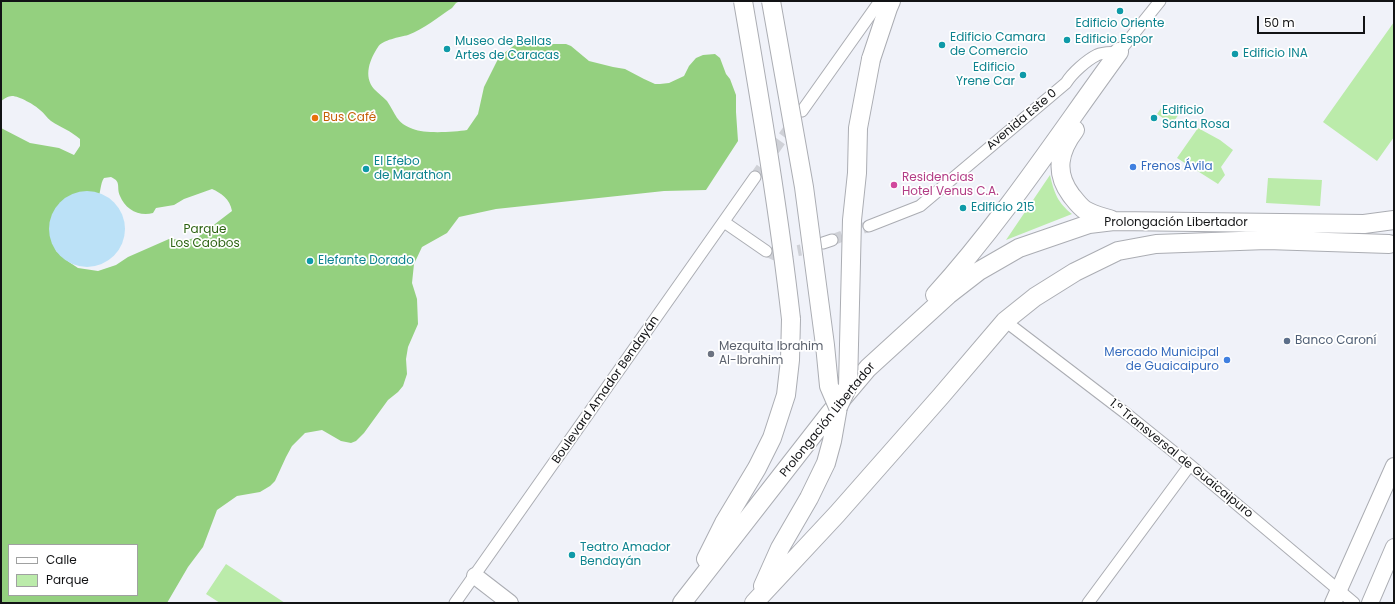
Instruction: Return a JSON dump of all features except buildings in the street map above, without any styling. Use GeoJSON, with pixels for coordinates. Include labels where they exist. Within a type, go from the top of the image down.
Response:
{"type":"FeatureCollection","features":[{"type":"Feature","properties":{"kind":"main road"},"geometry":{"type":"LineString","coordinates":[[699,581],[703,566],[724,523],[757,468],[772,438],[786,395],[790,360],[791,319],[786,275],[743,1]]}},
{"type":"Feature","properties":{"kind":"main road"},"geometry":{"type":"LineString","coordinates":[[771,1],[804,187],[829,386],[838,407]]}},
{"type":"Feature","properties":{"kind":"main road"},"geometry":{"type":"LineString","coordinates":[[756,601],[780,548],[809,498],[826,464],[838,407],[848,386],[852,220],[858,128],[871,59],[891,1]]}},
{"type":"Feature","properties":{"kind":"main road"},"geometry":{"type":"LineString","coordinates":[[1114,221],[1086,210],[1076,202],[1062,179],[1060,163],[1068,140],[1116,71],[1120,62],[1119,52]]}},
{"type":"Feature","properties":{"kind":"main road"},"geometry":{"type":"LineString","coordinates":[[868,368],[963,262],[1004,211],[1119,52]]}},
{"type":"Feature","properties":{"kind":"main road","name":"Prolongación Libertador"},"geometry":{"type":"LineString","coordinates":[[682,603],[830,413],[868,368],[948,295],[979,271],[1019,248],[1089,224],[1114,221],[1364,224],[1394,220]]}},
{"type":"Feature","properties":{"kind":"main road","name":"Prolongación Libertador"},"geometry":{"type":"LineString","coordinates":[[756,601],[837,514],[1005,321],[1035,297],[1075,272],[1118,251],[1156,244],[1267,240],[1389,244]]}},
{"type":"Feature","properties":{"kind":"street"},"geometry":{"type":"LineString","coordinates":[[802,111],[880,1]]}},
{"type":"Feature","properties":{"kind":"street"},"geometry":{"type":"LineString","coordinates":[[1119,52],[1160,1]]}},
{"type":"Feature","properties":{"kind":"street","name":"Avenida Este 0"},"geometry":{"type":"LineString","coordinates":[[869,226],[920,206],[1066,83],[1071,75],[1089,61],[1097,55],[1119,52]]}},
{"type":"Feature","properties":{"kind":"street","name":"Boulevard Amador Bendayán"},"geometry":{"type":"LineString","coordinates":[[455,603],[755,177]]}},
{"type":"Feature","properties":{"kind":"street"},"geometry":{"type":"LineString","coordinates":[[724,222],[766,251]]}},
{"type":"Feature","properties":{"kind":"street","name":"1.ª Transversal de Guaicaipuro"},"geometry":{"type":"LineString","coordinates":[[1005,321],[1128,415],[1190,465],[1336,596],[1354,603]]}},
{"type":"Feature","properties":{"kind":"street"},"geometry":{"type":"LineString","coordinates":[[1088,603],[1190,465]]}},
{"type":"Feature","properties":{"kind":"street"},"geometry":{"type":"LineString","coordinates":[[1336,596],[1394,466]]}},
{"type":"Feature","properties":{"kind":"street"},"geometry":{"type":"LineString","coordinates":[[1370,603],[1394,547]]}},
{"type":"Feature","properties":{"kind":"street"},"geometry":{"type":"LineString","coordinates":[[475,576],[510,603]]}},
{"type":"Feature","properties":{"kind":"green space","name":"Parque Los Caobos"},"geometry":{"type":"Polygon","coordinates":[[[1,1],[460,1],[420,30],[383,42],[372,57],[368,73],[371,84],[374,89],[387,101],[397,118],[407,127],[418,131],[432,132],[467,130],[478,114],[484,87],[499,57],[516,44],[528,40],[544,45],[566,44],[571,46],[589,61],[625,69],[655,84],[669,83],[684,76],[689,66],[696,58],[703,55],[715,54],[720,58],[736,95],[738,141],[706,190],[664,191],[496,209],[459,217],[447,233],[422,247],[414,264],[412,283],[417,299],[418,324],[408,347],[406,359],[407,374],[403,386],[388,400],[364,433],[356,441],[351,443],[341,441],[322,430],[305,433],[292,446],[275,481],[270,486],[260,492],[237,496],[217,510],[203,547],[188,567],[167,603],[1,603],[1,128],[30,143],[59,148],[74,155],[80,146],[80,139],[51,121],[31,103],[15,96],[8,97],[1,101],[1,1]],[[111,177],[104,178],[98,198],[54,233],[56,251],[78,268],[98,271],[116,265],[128,257],[169,239],[187,240],[198,237],[232,211],[225,197],[212,189],[184,199],[174,205],[156,208],[153,213],[138,213],[125,205],[122,201],[118,183],[111,177]]]}},
{"type":"Feature","properties":{"kind":"green space"},"geometry":{"type":"Polygon","coordinates":[[[1394,22],[1394,137],[1377,161],[1323,122],[1394,22]]]}},
{"type":"Feature","properties":{"kind":"green space"},"geometry":{"type":"Polygon","coordinates":[[[1164,104],[1179,114],[1172,124],[1157,114],[1164,104]]]}},
{"type":"Feature","properties":{"kind":"green space"},"geometry":{"type":"Polygon","coordinates":[[[1198,128],[1220,140],[1233,150],[1221,167],[1225,175],[1218,184],[1177,158],[1198,128]]]}},
{"type":"Feature","properties":{"kind":"green space"},"geometry":{"type":"Polygon","coordinates":[[[1050,175],[1057,197],[1063,206],[1072,214],[1006,240],[1050,175]]]}},
{"type":"Feature","properties":{"kind":"green space"},"geometry":{"type":"Polygon","coordinates":[[[1268,178],[1322,180],[1320,206],[1266,203],[1268,178]]]}},
{"type":"Feature","properties":{"kind":"green space"},"geometry":{"type":"Polygon","coordinates":[[[226,564],[285,603],[220,603],[206,594],[226,564]]]}},
{"type":"Feature","properties":{"kind":"water"},"geometry":{"type":"Polygon","coordinates":[[[87,191],[101,194],[114,202],[122,215],[125,229],[122,243],[114,256],[101,264],[87,267],[73,264],[60,256],[52,243],[49,229],[52,215],[60,202],[73,194],[87,191]]]}},
{"type":"Feature","properties":{"kind":"tunnel"},"geometry":{"type":"LineString","coordinates":[[755,177],[793,123]]}},
{"type":"Feature","properties":{"kind":"tunnel"},"geometry":{"type":"LineString","coordinates":[[832,240],[869,226]]}},
{"type":"Feature","properties":{"kind":"tunnel"},"geometry":{"type":"LineString","coordinates":[[766,251],[775,255],[801,250]]}},
{"type":"Feature","properties":{"kind":"place","name":"Edificio Oriente"},"geometry":{"type":"Point","coordinates":[1120,11]}},
{"type":"Feature","properties":{"kind":"place","name":"Edificio Espor"},"geometry":{"type":"Point","coordinates":[1067,40]}},
{"type":"Feature","properties":{"kind":"place","name":"Edificio Camara de Comercio"},"geometry":{"type":"Point","coordinates":[942,45]}},
{"type":"Feature","properties":{"kind":"place","name":"Museo de Bellas Artes de Caracas"},"geometry":{"type":"Point","coordinates":[447,49]}},
{"type":"Feature","properties":{"kind":"place","name":"Edificio INA"},"geometry":{"type":"Point","coordinates":[1235,54]}},
{"type":"Feature","properties":{"kind":"place","name":"Edificio Yrene Car"},"geometry":{"type":"Point","coordinates":[1023,75]}},
{"type":"Feature","properties":{"kind":"place","name":"Bus Café"},"geometry":{"type":"Point","coordinates":[315,118]}},
{"type":"Feature","properties":{"kind":"place","name":"Edificio Santa Rosa"},"geometry":{"type":"Point","coordinates":[1154,118]}},
{"type":"Feature","properties":{"kind":"place","name":"Frenos Ávila"},"geometry":{"type":"Point","coordinates":[1133,167]}},
{"type":"Feature","properties":{"kind":"place","name":"El Efebo de Marathon"},"geometry":{"type":"Point","coordinates":[366,169]}},
{"type":"Feature","properties":{"kind":"place","name":"Residencias Hotel Venus C.A."},"geometry":{"type":"Point","coordinates":[894,185]}},
{"type":"Feature","properties":{"kind":"place","name":"Edificio 215"},"geometry":{"type":"Point","coordinates":[963,208]}},
{"type":"Feature","properties":{"kind":"place","name":"Elefante Dorado"},"geometry":{"type":"Point","coordinates":[310,261]}},
{"type":"Feature","properties":{"kind":"place","name":"Banco Caroní"},"geometry":{"type":"Point","coordinates":[1287,341]}},
{"type":"Feature","properties":{"kind":"place","name":"Mezquita Ibrahim Al-lbrahim"},"geometry":{"type":"Point","coordinates":[711,354]}},
{"type":"Feature","properties":{"kind":"place","name":"Mercado Municipal de Guaicaipuro"},"geometry":{"type":"Point","coordinates":[1227,360]}},
{"type":"Feature","properties":{"kind":"place","name":"Teatro Amador Bendayán"},"geometry":{"type":"Point","coordinates":[572,555]}}]}
